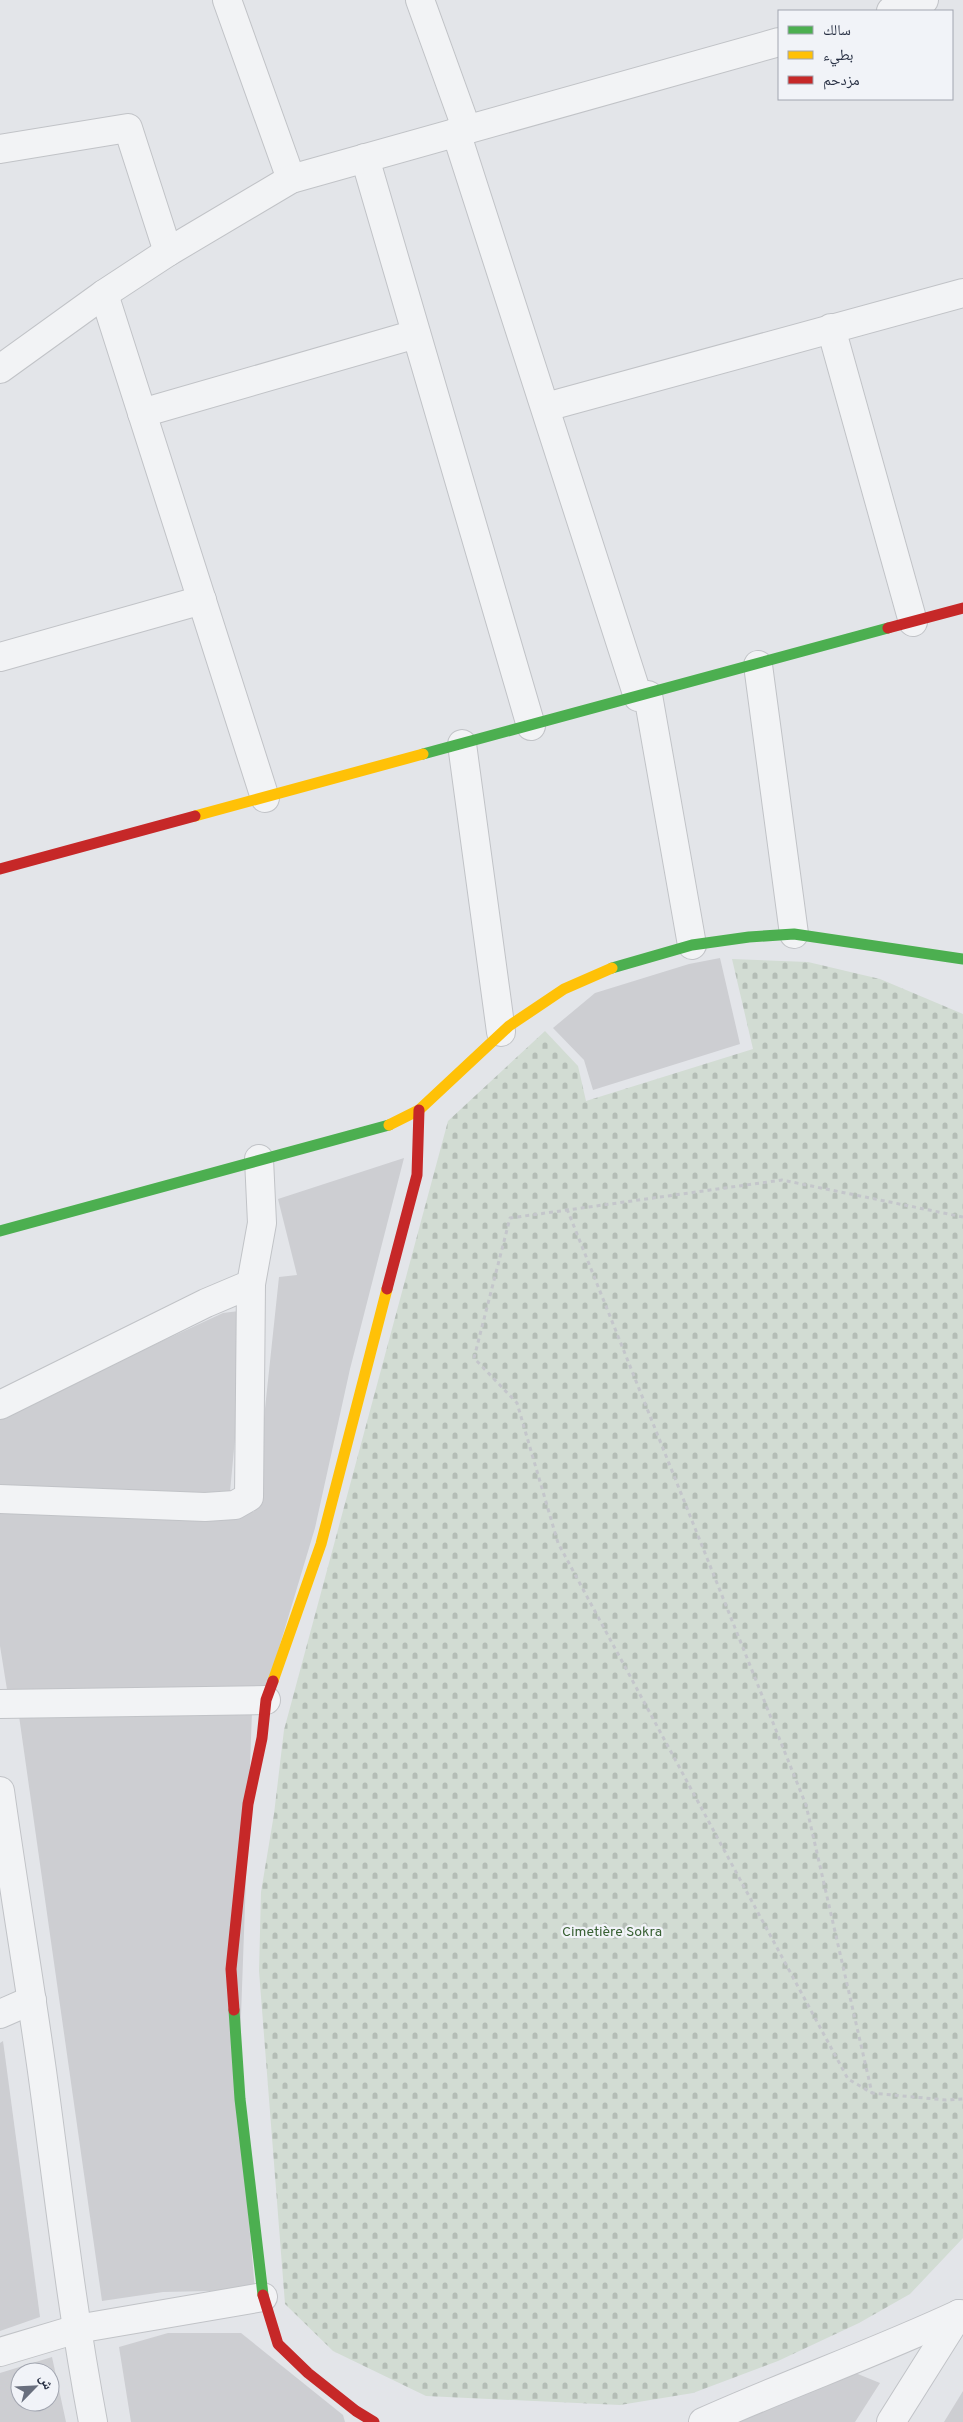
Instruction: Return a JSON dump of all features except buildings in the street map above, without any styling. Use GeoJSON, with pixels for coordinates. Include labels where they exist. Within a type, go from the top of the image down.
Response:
{"type":"FeatureCollection","features":[{"type":"Feature","properties":{"kind":"street"},"geometry":{"type":"LineString","coordinates":[[227,0],[291,179]]}},
{"type":"Feature","properties":{"kind":"street"},"geometry":{"type":"LineString","coordinates":[[420,0],[546,407],[643,696],[692,945]]}},
{"type":"Feature","properties":{"kind":"street"},"geometry":{"type":"LineString","coordinates":[[895,10],[924,0]]}},
{"type":"Feature","properties":{"kind":"street"},"geometry":{"type":"LineString","coordinates":[[0,369],[104,294],[168,252],[291,179],[778,42]]}},
{"type":"Feature","properties":{"kind":"street"},"geometry":{"type":"LineString","coordinates":[[0,149],[128,128],[168,252]]}},
{"type":"Feature","properties":{"kind":"street"},"geometry":{"type":"LineString","coordinates":[[365,158],[531,726]]}},
{"type":"Feature","properties":{"kind":"street"},"geometry":{"type":"LineString","coordinates":[[546,407],[963,293]]}},
{"type":"Feature","properties":{"kind":"street"},"geometry":{"type":"LineString","coordinates":[[104,294],[265,798]]}},
{"type":"Feature","properties":{"kind":"street"},"geometry":{"type":"LineString","coordinates":[[831,328],[913,622]]}},
{"type":"Feature","properties":{"kind":"street"},"geometry":{"type":"LineString","coordinates":[[142,413],[416,334]]}},
{"type":"Feature","properties":{"kind":"street"},"geometry":{"type":"LineString","coordinates":[[0,657],[202,600]]}},
{"type":"Feature","properties":{"kind":"street"},"geometry":{"type":"LineString","coordinates":[[0,869],[963,608]]}},
{"type":"Feature","properties":{"kind":"street"},"geometry":{"type":"LineString","coordinates":[[758,665],[794,934]]}},
{"type":"Feature","properties":{"kind":"street"},"geometry":{"type":"LineString","coordinates":[[462,744],[501,1032]]}},
{"type":"Feature","properties":{"kind":"street"},"geometry":{"type":"LineString","coordinates":[[0,1231],[389,1125],[419,1110],[501,1032],[564,989],[621,964],[692,945],[749,937],[794,934],[963,959]]}},
{"type":"Feature","properties":{"kind":"street"},"geometry":{"type":"LineString","coordinates":[[374,2422],[356,2411],[308,2373],[278,2344],[263,2298],[240,2099],[231,1969],[248,1804],[262,1738],[266,1700],[321,1544],[417,1175],[419,1110]]}},
{"type":"Feature","properties":{"kind":"street"},"geometry":{"type":"LineString","coordinates":[[0,1499],[205,1506],[235,1505],[248,1497],[251,1284],[262,1223],[259,1159]]}},
{"type":"Feature","properties":{"kind":"street"},"geometry":{"type":"LineString","coordinates":[[0,1405],[206,1303],[251,1284]]}},
{"type":"Feature","properties":{"kind":"street"},"geometry":{"type":"LineString","coordinates":[[0,1704],[266,1700]]}},
{"type":"Feature","properties":{"kind":"street"},"geometry":{"type":"LineString","coordinates":[[0,1791],[8,1915],[32,2000],[77,2329],[93,2422]]}},
{"type":"Feature","properties":{"kind":"street"},"geometry":{"type":"LineString","coordinates":[[0,2014],[32,2000]]}},
{"type":"Feature","properties":{"kind":"street"},"geometry":{"type":"LineString","coordinates":[[0,2352],[77,2329],[263,2298]]}},
{"type":"Feature","properties":{"kind":"street"},"geometry":{"type":"LineString","coordinates":[[703,2422],[798,2381],[889,2346],[961,2311]]}},
{"type":"Feature","properties":{"kind":"street"},"geometry":{"type":"LineString","coordinates":[[891,2422],[961,2311]]}},
{"type":"Feature","properties":{"kind":"path"},"geometry":{"type":"LineString","coordinates":[[963,1217],[782,1180],[510,1218],[474,1358],[517,1403],[558,1543],[848,2079],[872,2093],[946,2100],[963,2099]]}},
{"type":"Feature","properties":{"kind":"path"},"geometry":{"type":"LineString","coordinates":[[567,1209],[806,1805],[872,2093]]}},
{"type":"Feature","properties":{"kind":"green space","name":"Cimetière Sokra"},"geometry":{"type":"Polygon","coordinates":[[[732,959],[808,962],[880,979],[963,1014],[963,2238],[910,2294],[859,2323],[778,2361],[693,2393],[620,2405],[426,2396],[333,2351],[285,2304],[259,1971],[261,1892],[274,1814],[284,1730],[448,1121],[545,1031],[578,1066],[586,1101],[753,1049],[732,959]]]}},
{"type":"Feature","properties":{"kind":"traffic: fast"},"geometry":{"type":"LineString","coordinates":[[423,754],[888,628]]}},
{"type":"Feature","properties":{"kind":"traffic: fast"},"geometry":{"type":"LineString","coordinates":[[612,968],[692,945],[749,937],[794,934],[963,959]]}},
{"type":"Feature","properties":{"kind":"traffic: fast"},"geometry":{"type":"LineString","coordinates":[[0,1231],[389,1125]]}},
{"type":"Feature","properties":{"kind":"traffic: fast"},"geometry":{"type":"LineString","coordinates":[[234,2010],[240,2099],[263,2295]]}},
{"type":"Feature","properties":{"kind":"traffic: slow"},"geometry":{"type":"LineString","coordinates":[[195,816],[423,754]]}},
{"type":"Feature","properties":{"kind":"traffic: slow"},"geometry":{"type":"LineString","coordinates":[[389,1125],[419,1110],[509,1026],[564,989],[612,968]]}},
{"type":"Feature","properties":{"kind":"traffic: slow"},"geometry":{"type":"LineString","coordinates":[[273,1681],[321,1544],[387,1289]]}},
{"type":"Feature","properties":{"kind":"traffic: jam"},"geometry":{"type":"LineString","coordinates":[[888,628],[963,608]]}},
{"type":"Feature","properties":{"kind":"traffic: jam"},"geometry":{"type":"LineString","coordinates":[[0,869],[195,816]]}},
{"type":"Feature","properties":{"kind":"traffic: jam"},"geometry":{"type":"LineString","coordinates":[[387,1289],[417,1175],[419,1110]]}},
{"type":"Feature","properties":{"kind":"traffic: jam"},"geometry":{"type":"LineString","coordinates":[[234,2010],[231,1969],[248,1804],[262,1738],[266,1700],[273,1681]]}},
{"type":"Feature","properties":{"kind":"traffic: jam"},"geometry":{"type":"LineString","coordinates":[[263,2295],[278,2344],[308,2373],[356,2411],[374,2422]]}}]}
